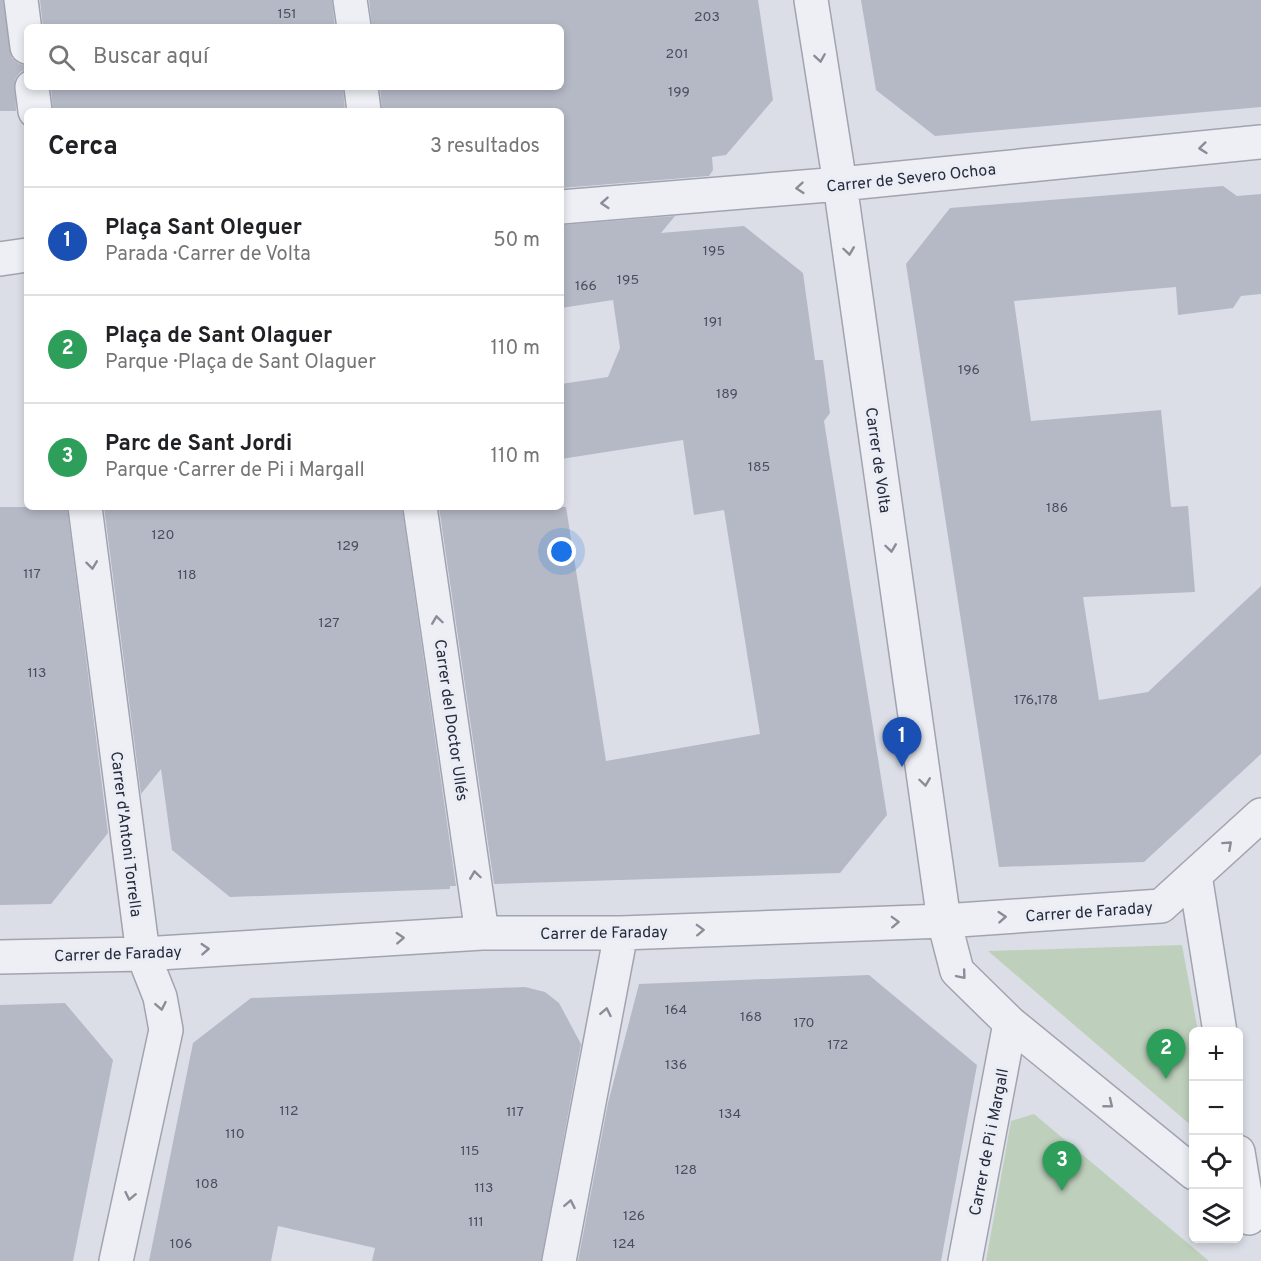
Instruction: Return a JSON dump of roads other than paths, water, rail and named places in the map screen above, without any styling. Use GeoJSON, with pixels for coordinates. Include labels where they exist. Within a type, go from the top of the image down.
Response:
{"type":"FeatureCollection","features":[{"type":"Feature","properties":{"kind":"street"},"geometry":{"type":"LineString","coordinates":[[21,0],[24,24]]}},
{"type":"Feature","properties":{"kind":"street"},"geometry":{"type":"LineString","coordinates":[[350,0],[354,24]]}},
{"type":"Feature","properties":{"kind":"street","name":"Carrer de Volta"},"geometry":{"type":"LineString","coordinates":[[811,0],[840,184],[944,921],[957,971],[1010,1023],[1189,1169]]}},
{"type":"Feature","properties":{"kind":"street"},"geometry":{"type":"LineString","coordinates":[[32,90],[35,108]]}},
{"type":"Feature","properties":{"kind":"street"},"geometry":{"type":"LineString","coordinates":[[361,90],[364,108]]}},
{"type":"Feature","properties":{"kind":"street","name":"Carrer de Severo Ochoa"},"geometry":{"type":"LineString","coordinates":[[564,207],[840,184],[1261,142]]}},
{"type":"Feature","properties":{"kind":"street"},"geometry":{"type":"LineString","coordinates":[[0,259],[24,255]]}},
{"type":"Feature","properties":{"kind":"street","name":"Carrer d'Antoni Torrella"},"geometry":{"type":"LineString","coordinates":[[85,510],[143,954],[160,997],[166,1030],[116,1261]]}},
{"type":"Feature","properties":{"kind":"street","name":"Carrer del Doctor Ullés"},"geometry":{"type":"LineString","coordinates":[[420,510],[482,933]]}},
{"type":"Feature","properties":{"kind":"street","name":"Carrer de Faraday"},"geometry":{"type":"LineString","coordinates":[[0,957],[143,954],[482,933],[621,933],[944,921],[1161,906],[1261,815]]}},
{"type":"Feature","properties":{"kind":"street"},"geometry":{"type":"LineString","coordinates":[[1195,875],[1219,1027]]}},
{"type":"Feature","properties":{"kind":"street"},"geometry":{"type":"LineString","coordinates":[[559,1261],[621,933]]}},
{"type":"Feature","properties":{"kind":"street","name":"Carrer de Pi i Margall"},"geometry":{"type":"LineString","coordinates":[[965,1261],[1010,1023]]}},
{"type":"Feature","properties":{"kind":"street"},"geometry":{"type":"LineString","coordinates":[[1243,1176],[1250,1219]]}},
{"type":"Feature","properties":{"kind":"place","name":"Plaça Sant Oleguer"},"geometry":{"type":"Point","coordinates":[902,767]}},
{"type":"Feature","properties":{"kind":"place","name":"Plaça de Sant Olaguer"},"geometry":{"type":"Point","coordinates":[1166,1079]}},
{"type":"Feature","properties":{"kind":"place","name":"Parc de Sant Jordi"},"geometry":{"type":"Point","coordinates":[1062,1191]}}]}
